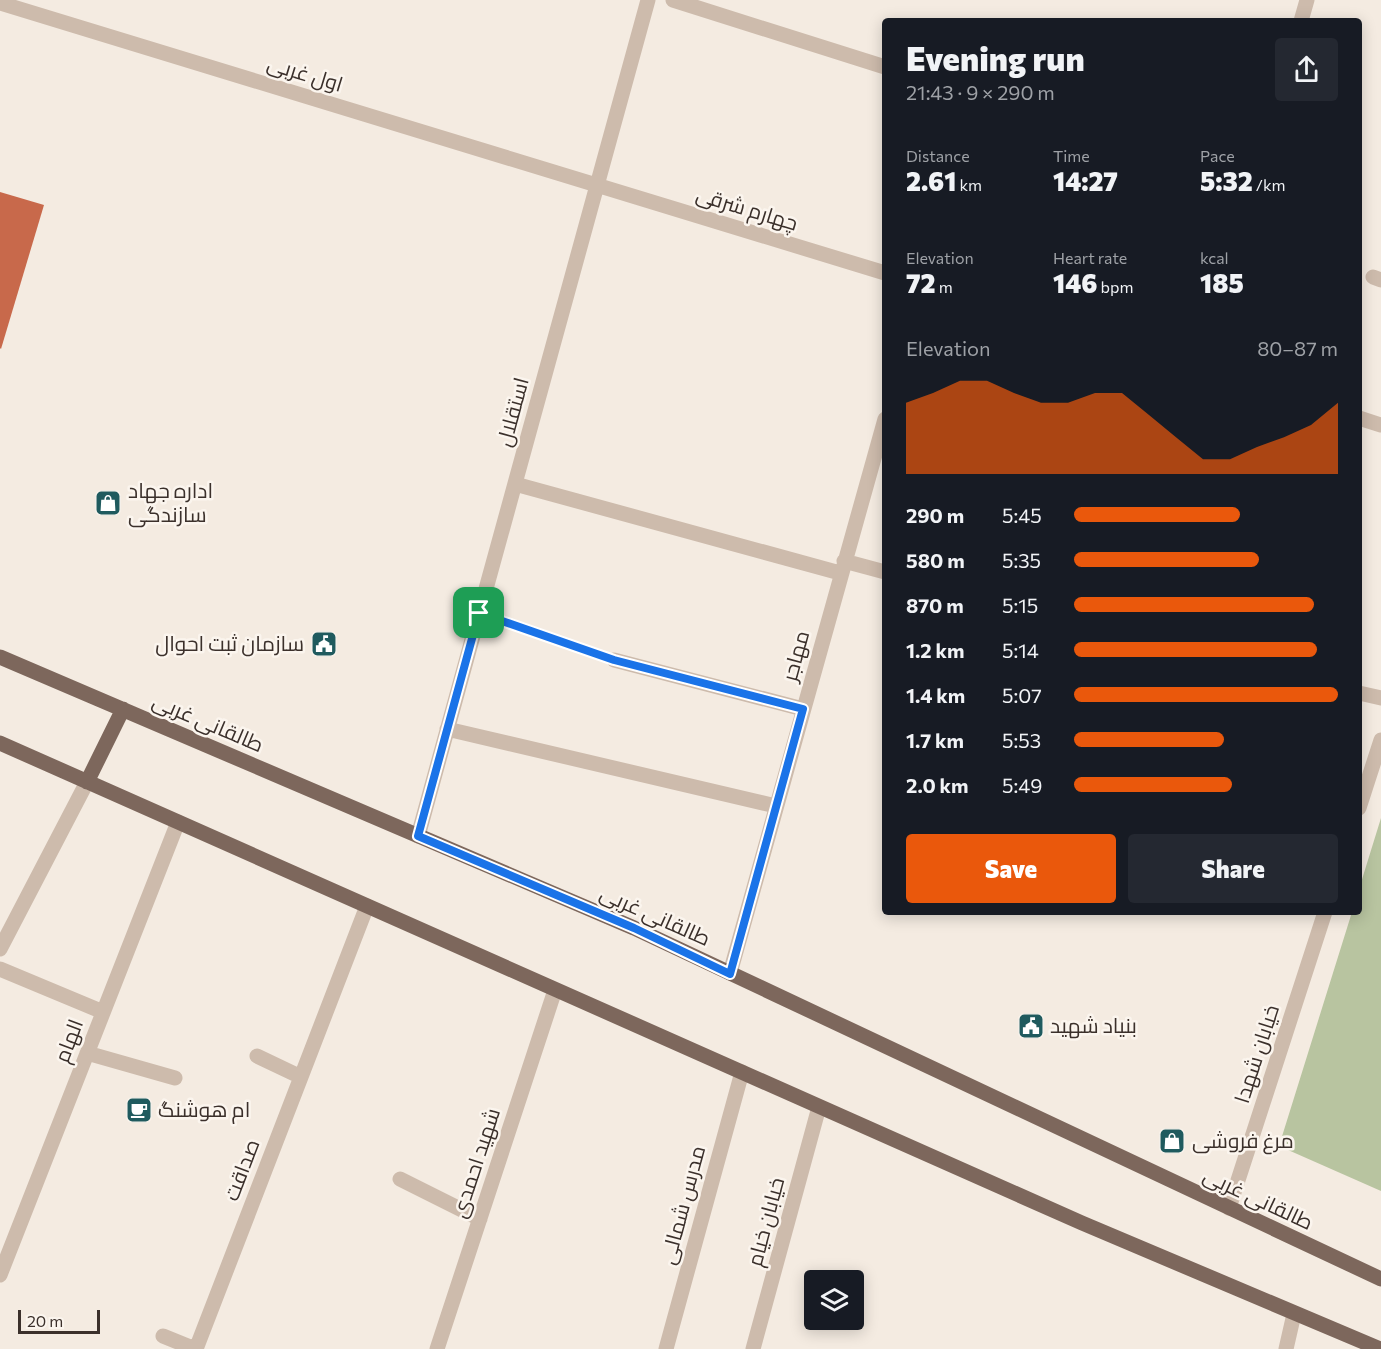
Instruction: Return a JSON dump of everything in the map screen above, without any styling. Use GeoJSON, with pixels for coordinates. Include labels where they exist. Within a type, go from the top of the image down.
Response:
{"type":"FeatureCollection","features":[{"type":"Feature","properties":{"kind":"main road","name":"طالقانی غربی"},"geometry":{"type":"LineString","coordinates":[[0,657],[634,928],[1381,1279]]}},
{"type":"Feature","properties":{"kind":"main road"},"geometry":{"type":"LineString","coordinates":[[87,782],[123,710]]}},
{"type":"Feature","properties":{"kind":"main road"},"geometry":{"type":"LineString","coordinates":[[0,743],[819,1107],[1294,1314],[1380,1349]]}},
{"type":"Feature","properties":{"kind":"street","name":"استقلال"},"geometry":{"type":"LineString","coordinates":[[418,836],[648,0]]}},
{"type":"Feature","properties":{"kind":"street"},"geometry":{"type":"LineString","coordinates":[[673,0],[882,66]]}},
{"type":"Feature","properties":{"kind":"street"},"geometry":{"type":"LineString","coordinates":[[1302,18],[1306,0]]}},
{"type":"Feature","properties":{"kind":"street","name":"اول غربی"},"geometry":{"type":"LineString","coordinates":[[0,3],[597,186]]}},
{"type":"Feature","properties":{"kind":"street","name":"چهارم شرقی"},"geometry":{"type":"LineString","coordinates":[[597,186],[882,272]]}},
{"type":"Feature","properties":{"kind":"street"},"geometry":{"type":"LineString","coordinates":[[1362,419],[1381,425]]}},
{"type":"Feature","properties":{"kind":"street","name":"مهاجر"},"geometry":{"type":"LineString","coordinates":[[730,974],[882,428]]}},
{"type":"Feature","properties":{"kind":"street"},"geometry":{"type":"LineString","coordinates":[[515,484],[842,567],[882,572]]}},
{"type":"Feature","properties":{"kind":"street"},"geometry":{"type":"LineString","coordinates":[[614,660],[803,709]]}},
{"type":"Feature","properties":{"kind":"street"},"geometry":{"type":"LineString","coordinates":[[1362,694],[1381,698]]}},
{"type":"Feature","properties":{"kind":"street"},"geometry":{"type":"LineString","coordinates":[[447,729],[776,806]]}},
{"type":"Feature","properties":{"kind":"street"},"geometry":{"type":"LineString","coordinates":[[1362,799],[1381,740]]}},
{"type":"Feature","properties":{"kind":"street"},"geometry":{"type":"LineString","coordinates":[[0,949],[87,782]]}},
{"type":"Feature","properties":{"kind":"street","name":"الهام"},"geometry":{"type":"LineString","coordinates":[[0,1275],[178,822]]}},
{"type":"Feature","properties":{"kind":"street","name":"صداقت"},"geometry":{"type":"LineString","coordinates":[[195,1349],[367,906]]}},
{"type":"Feature","properties":{"kind":"street","name":"خیابان شهدا"},"geometry":{"type":"LineString","coordinates":[[1229,1208],[1324,915]]}},
{"type":"Feature","properties":{"kind":"street"},"geometry":{"type":"LineString","coordinates":[[0,969],[103,1012]]}},
{"type":"Feature","properties":{"kind":"street","name":"شهید احمدی"},"geometry":{"type":"LineString","coordinates":[[437,1349],[555,990]]}},
{"type":"Feature","properties":{"kind":"street"},"geometry":{"type":"LineString","coordinates":[[87,1053],[175,1078]]}},
{"type":"Feature","properties":{"kind":"street"},"geometry":{"type":"LineString","coordinates":[[257,1056],[301,1077]]}},
{"type":"Feature","properties":{"kind":"street","name":"مدرس شمالی"},"geometry":{"type":"LineString","coordinates":[[666,1349],[742,1072]]}},
{"type":"Feature","properties":{"kind":"street","name":"خیابان خیام"},"geometry":{"type":"LineString","coordinates":[[753,1349],[819,1107]]}},
{"type":"Feature","properties":{"kind":"street"},"geometry":{"type":"LineString","coordinates":[[400,1179],[480,1219]]}},
{"type":"Feature","properties":{"kind":"street"},"geometry":{"type":"LineString","coordinates":[[1286,1349],[1294,1314]]}},
{"type":"Feature","properties":{"kind":"street"},"geometry":{"type":"LineString","coordinates":[[163,1336],[195,1349]]}},
{"type":"Feature","properties":{"kind":"path"},"geometry":{"type":"LineString","coordinates":[[479,613],[614,660]]}},
{"type":"Feature","properties":{"kind":"green space"},"geometry":{"type":"Polygon","coordinates":[[[1381,818],[1381,1191],[1279,1146],[1351,915],[1362,915],[1362,879],[1381,818]]]}},
{"type":"Feature","properties":{"kind":"building"},"geometry":{"type":"Polygon","coordinates":[[[0,192],[44,205],[1,349],[0,348],[0,192]]]}},
{"type":"Feature","properties":{"kind":"place","name":"اداره جهاد سازندگی"},"geometry":{"type":"Point","coordinates":[108,503]}},
{"type":"Feature","properties":{"kind":"place","name":"سازمان ثبت احوال"},"geometry":{"type":"Point","coordinates":[324,644]}},
{"type":"Feature","properties":{"kind":"place","name":"بنیاد شهید"},"geometry":{"type":"Point","coordinates":[1031,1026]}},
{"type":"Feature","properties":{"kind":"place","name":"ام هوشنگ"},"geometry":{"type":"Point","coordinates":[139,1110]}},
{"type":"Feature","properties":{"kind":"place","name":"مرغ فروشی"},"geometry":{"type":"Point","coordinates":[1172,1141]}},
{"type":"Feature","properties":{"kind":"route"},"geometry":{"type":"LineString","coordinates":[[479,613],[614,660],[803,709],[730,974],[634,928],[418,836],[479,613]]}}]}
